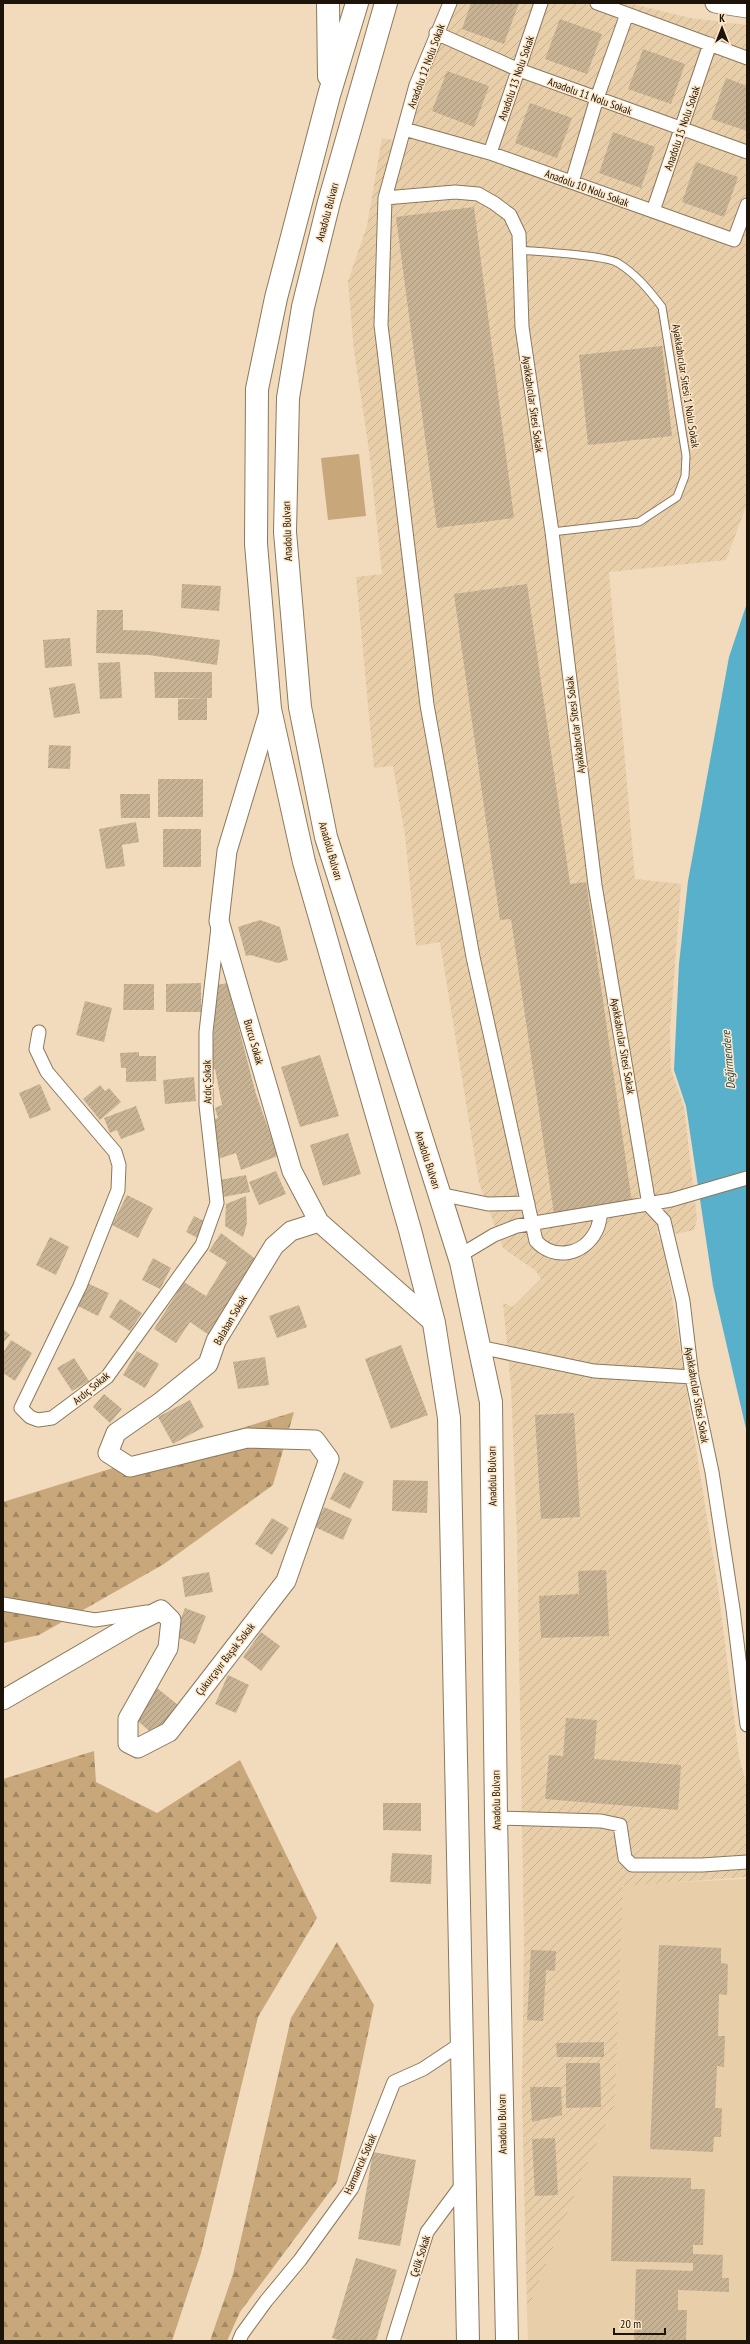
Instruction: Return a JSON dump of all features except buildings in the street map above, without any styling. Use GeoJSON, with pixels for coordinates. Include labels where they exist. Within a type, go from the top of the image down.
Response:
{"type":"FeatureCollection","features":[{"type":"Feature","properties":{"kind":"highway"},"geometry":{"type":"LineString","coordinates":[[328,3],[329,95]]}},
{"type":"Feature","properties":{"kind":"highway"},"geometry":{"type":"LineString","coordinates":[[357,3],[329,95],[276,298],[257,389],[256,544],[270,709],[304,862],[410,1230],[434,1323],[449,1418],[468,2341]]}},
{"type":"Feature","properties":{"kind":"highway","name":"Anadolu Bulvarı"},"geometry":{"type":"LineString","coordinates":[[386,3],[329,202],[303,307],[288,398],[285,532],[300,707],[326,837],[459,1256],[491,1402],[496,1818],[507,2341]]}},
{"type":"Feature","properties":{"kind":"street","name":"Anadolu 12 Nolu Sokak"},"geometry":{"type":"LineString","coordinates":[[385,198],[416,85],[436,33],[450,3]]}},
{"type":"Feature","properties":{"kind":"street","name":"Anadolu 13 Nolu Sokak"},"geometry":{"type":"LineString","coordinates":[[490,153],[541,3]]}},
{"type":"Feature","properties":{"kind":"street"},"geometry":{"type":"LineString","coordinates":[[597,3],[747,58]]}},
{"type":"Feature","properties":{"kind":"street"},"geometry":{"type":"LineString","coordinates":[[715,3],[747,8]]}},
{"type":"Feature","properties":{"kind":"street"},"geometry":{"type":"LineString","coordinates":[[572,182],[598,98],[627,14]]}},
{"type":"Feature","properties":{"kind":"street","name":"Anadolu 11 Nolu Sokak"},"geometry":{"type":"LineString","coordinates":[[436,33],[519,70],[747,152]]}},
{"type":"Feature","properties":{"kind":"street","name":"Anadolu 15 Nolu Sokak"},"geometry":{"type":"LineString","coordinates":[[653,211],[710,44]]}},
{"type":"Feature","properties":{"kind":"street","name":"Anadolu 10 Nolu Sokak"},"geometry":{"type":"LineString","coordinates":[[404,129],[490,153],[734,240],[747,206]]}},
{"type":"Feature","properties":{"kind":"street","name":"Ayakkabıcılar Sitesi Sokak"},"geometry":{"type":"LineString","coordinates":[[385,198],[455,192],[478,194],[494,203],[510,215],[519,234],[522,327],[552,532],[595,885],[649,1204],[664,1221],[683,1302],[692,1377],[712,1472],[733,1609],[747,1725]]}},
{"type":"Feature","properties":{"kind":"street"},"geometry":{"type":"LineString","coordinates":[[385,198],[381,325],[427,705],[473,958],[536,1241],[544,1250],[560,1253],[576,1251],[589,1241],[597,1230],[601,1212]]}},
{"type":"Feature","properties":{"kind":"street","name":"Burcu Sokak"},"geometry":{"type":"LineString","coordinates":[[270,709],[227,850],[219,921],[292,1171],[319,1222],[434,1323]]}},
{"type":"Feature","properties":{"kind":"street","name":"Ardıç Sokak"},"geometry":{"type":"LineString","coordinates":[[39,1032],[36,1049],[47,1072],[115,1152],[119,1165],[118,1190],[80,1286],[21,1408],[30,1417],[38,1420],[52,1418],[61,1413],[107,1377],[202,1245],[217,1203],[206,1105],[206,1032],[219,921]]}},
{"type":"Feature","properties":{"kind":"street"},"geometry":{"type":"LineString","coordinates":[[459,1256],[494,1235],[517,1226],[671,1200],[747,1178]]}},
{"type":"Feature","properties":{"kind":"street"},"geometry":{"type":"LineString","coordinates":[[439,1194],[488,1204],[510,1205],[528,1203]]}},
{"type":"Feature","properties":{"kind":"street","name":"Balaban Sokak"},"geometry":{"type":"LineString","coordinates":[[108,1453],[116,1433],[162,1401],[208,1364],[216,1341],[274,1246],[291,1231],[319,1222]]}},
{"type":"Feature","properties":{"kind":"street"},"geometry":{"type":"LineString","coordinates":[[479,1347],[594,1370],[692,1377]]}},
{"type":"Feature","properties":{"kind":"street","name":"Çukurçayır Başak Sokak"},"geometry":{"type":"LineString","coordinates":[[108,1453],[130,1467],[247,1438],[315,1440],[329,1459],[286,1581],[169,1732],[138,1748],[128,1743],[128,1719],[168,1648],[171,1620],[161,1610]]}},
{"type":"Feature","properties":{"kind":"street"},"geometry":{"type":"LineString","coordinates":[[3,1604],[95,1620],[161,1610]]}},
{"type":"Feature","properties":{"kind":"street"},"geometry":{"type":"LineString","coordinates":[[3,1700],[135,1623],[161,1610]]}},
{"type":"Feature","properties":{"kind":"street"},"geometry":{"type":"LineString","coordinates":[[496,1818],[601,1821],[620,1825],[625,1858],[632,1865],[702,1865],[747,1862]]}},
{"type":"Feature","properties":{"kind":"street","name":"Harmancık Sokak"},"geometry":{"type":"LineString","coordinates":[[239,2341],[242,2334],[262,2306],[308,2249],[352,2188],[394,2082],[423,2069],[462,2043]]}},
{"type":"Feature","properties":{"kind":"street","name":"Çelik Sokak"},"geometry":{"type":"LineString","coordinates":[[393,2341],[427,2232],[465,2181]]}},
{"type":"Feature","properties":{"kind":"lane","name":"Ayakkabıcılar Sitesi 1 Nolu Sokak"},"geometry":{"type":"LineString","coordinates":[[520,250],[568,254],[617,262],[647,287],[662,306],[686,456],[685,476],[677,496],[638,522],[552,532]]}},
{"type":"Feature","properties":{"kind":"shaded area"},"geometry":{"type":"Polygon","coordinates":[[[442,3],[629,3],[690,18],[747,25],[747,504],[726,560],[609,572],[635,879],[681,884],[670,1031],[671,1070],[684,1107],[697,1219],[694,1230],[676,1234],[656,1231],[664,1247],[718,1587],[739,1757],[747,1786],[747,1877],[623,1886],[615,2104],[589,2160],[527,2311],[522,2097],[524,1938],[517,1534],[511,1387],[503,1303],[513,1307],[541,1279],[536,1271],[503,1248],[479,1183],[440,942],[416,946],[405,835],[393,766],[374,768],[356,577],[382,574],[369,450],[354,351],[348,281],[367,226],[382,138],[409,143],[442,3]]]}},
{"type":"Feature","properties":{"kind":"shaded area"},"geometry":{"type":"Polygon","coordinates":[[[747,1879],[747,2341],[528,2341],[527,2311],[589,2160],[615,2104],[623,1885],[747,1879]]]}},
{"type":"Feature","properties":{"kind":"green space"},"geometry":{"type":"Polygon","coordinates":[[[359,454],[366,516],[328,520],[321,458],[359,454]]]}},
{"type":"Feature","properties":{"kind":"green space"},"geometry":{"type":"Polygon","coordinates":[[[294,1412],[273,1485],[164,1564],[39,1635],[3,1643],[3,1502],[294,1412]]]}},
{"type":"Feature","properties":{"kind":"green space"},"geometry":{"type":"Polygon","coordinates":[[[94,1751],[96,1782],[157,1813],[240,1760],[317,1918],[258,2017],[201,2253],[172,2341],[3,2341],[3,1779],[94,1751]]]}},
{"type":"Feature","properties":{"kind":"green space"},"geometry":{"type":"Polygon","coordinates":[[[337,1942],[374,2005],[337,2182],[240,2312],[227,2341],[210,2341],[233,2274],[291,2018],[337,1942]]]}},
{"type":"Feature","properties":{"kind":"water","name":"Değirmendere"},"geometry":{"type":"Polygon","coordinates":[[[747,603],[747,1433],[713,1286],[686,1106],[674,1070],[679,964],[688,881],[729,657],[747,603]]]}}]}
